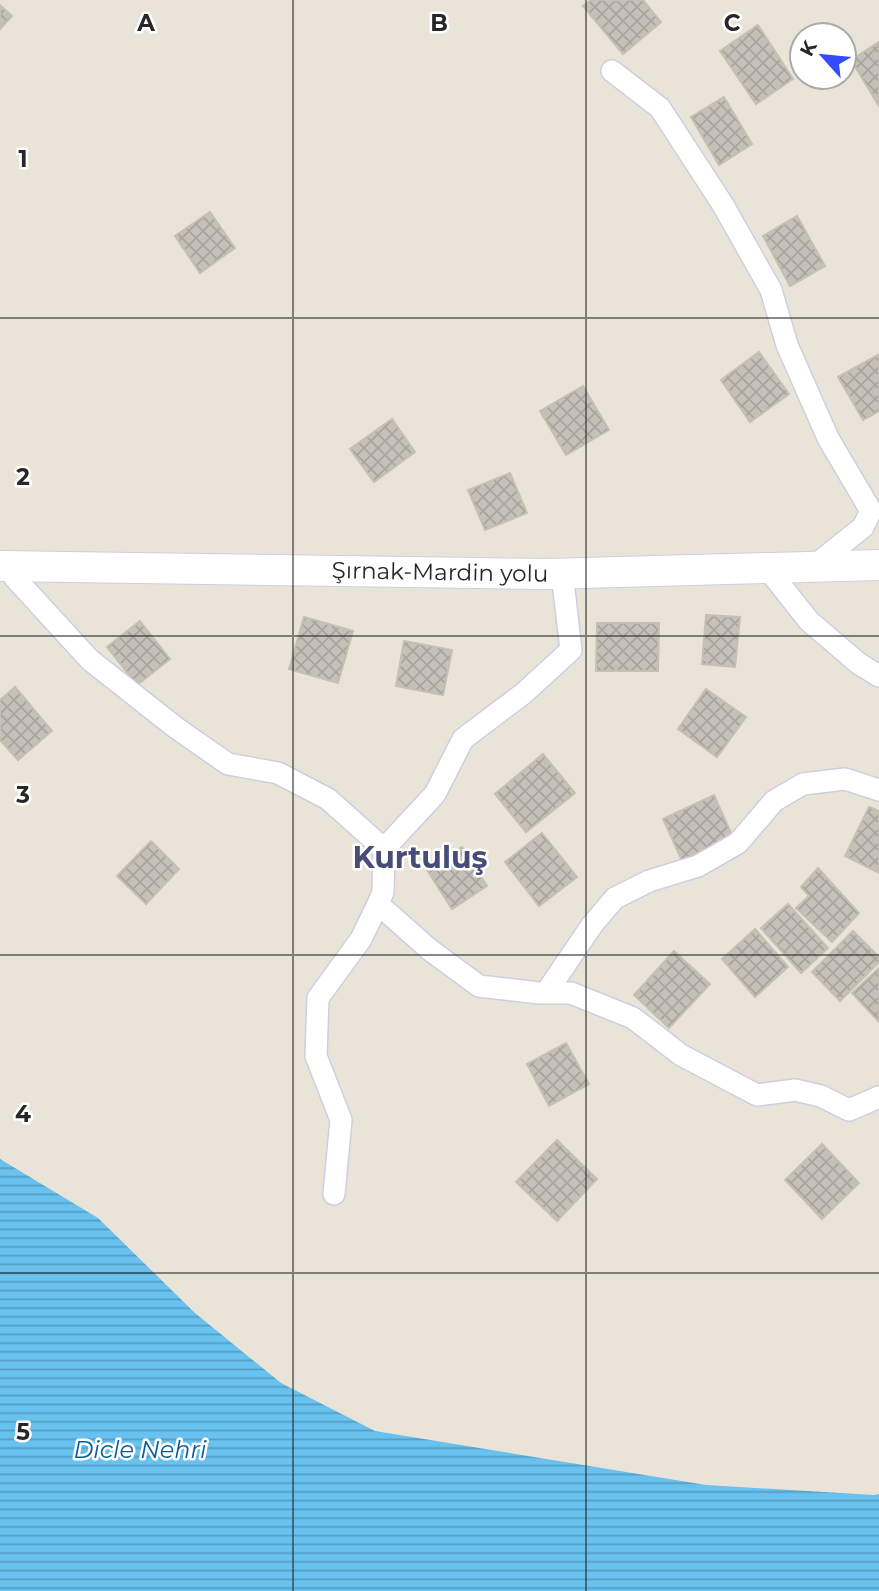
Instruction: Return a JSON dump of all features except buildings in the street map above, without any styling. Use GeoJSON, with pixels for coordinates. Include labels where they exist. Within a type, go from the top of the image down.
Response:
{"type":"FeatureCollection","features":[{"type":"Feature","properties":{"kind":"main road","name":"Şırnak-Mardin yolu"},"geometry":{"type":"LineString","coordinates":[[4,566],[562,573],[879,565]]}},
{"type":"Feature","properties":{"kind":"street"},"geometry":{"type":"LineString","coordinates":[[612,71],[660,108],[723,205],[771,290],[787,345],[828,438],[871,511],[863,527],[813,567]]}},
{"type":"Feature","properties":{"kind":"street"},"geometry":{"type":"LineString","coordinates":[[4,566],[90,660],[175,727],[228,764],[278,774],[328,799],[384,849]]}},
{"type":"Feature","properties":{"kind":"street"},"geometry":{"type":"LineString","coordinates":[[767,568],[809,621],[858,663],[879,676]]}},
{"type":"Feature","properties":{"kind":"street"},"geometry":{"type":"LineString","coordinates":[[334,1194],[341,1120],[316,1056],[318,998],[361,939],[378,904],[383,892],[384,849],[435,794],[463,739],[524,693],[571,650],[562,573]]}},
{"type":"Feature","properties":{"kind":"street"},"geometry":{"type":"LineString","coordinates":[[545,993],[592,925],[615,898],[649,881],[698,866],[738,843],[774,801],[803,784],[845,779],[879,790]]}},
{"type":"Feature","properties":{"kind":"street"},"geometry":{"type":"LineString","coordinates":[[378,904],[430,950],[479,986],[571,993],[633,1017],[681,1055],[757,1095],[795,1090],[821,1096],[849,1110],[879,1097]]}},
{"type":"Feature","properties":{"kind":"water","name":"Dicle Nehri"},"geometry":{"type":"Polygon","coordinates":[[[0,1159],[98,1218],[195,1313],[281,1383],[375,1431],[706,1485],[879,1494],[879,1591],[0,1591],[0,1159]]]}},
{"type":"Feature","properties":{"kind":"district","name":"Kurtuluş"},"geometry":{"type":"Point","coordinates":[420,857]}}]}
